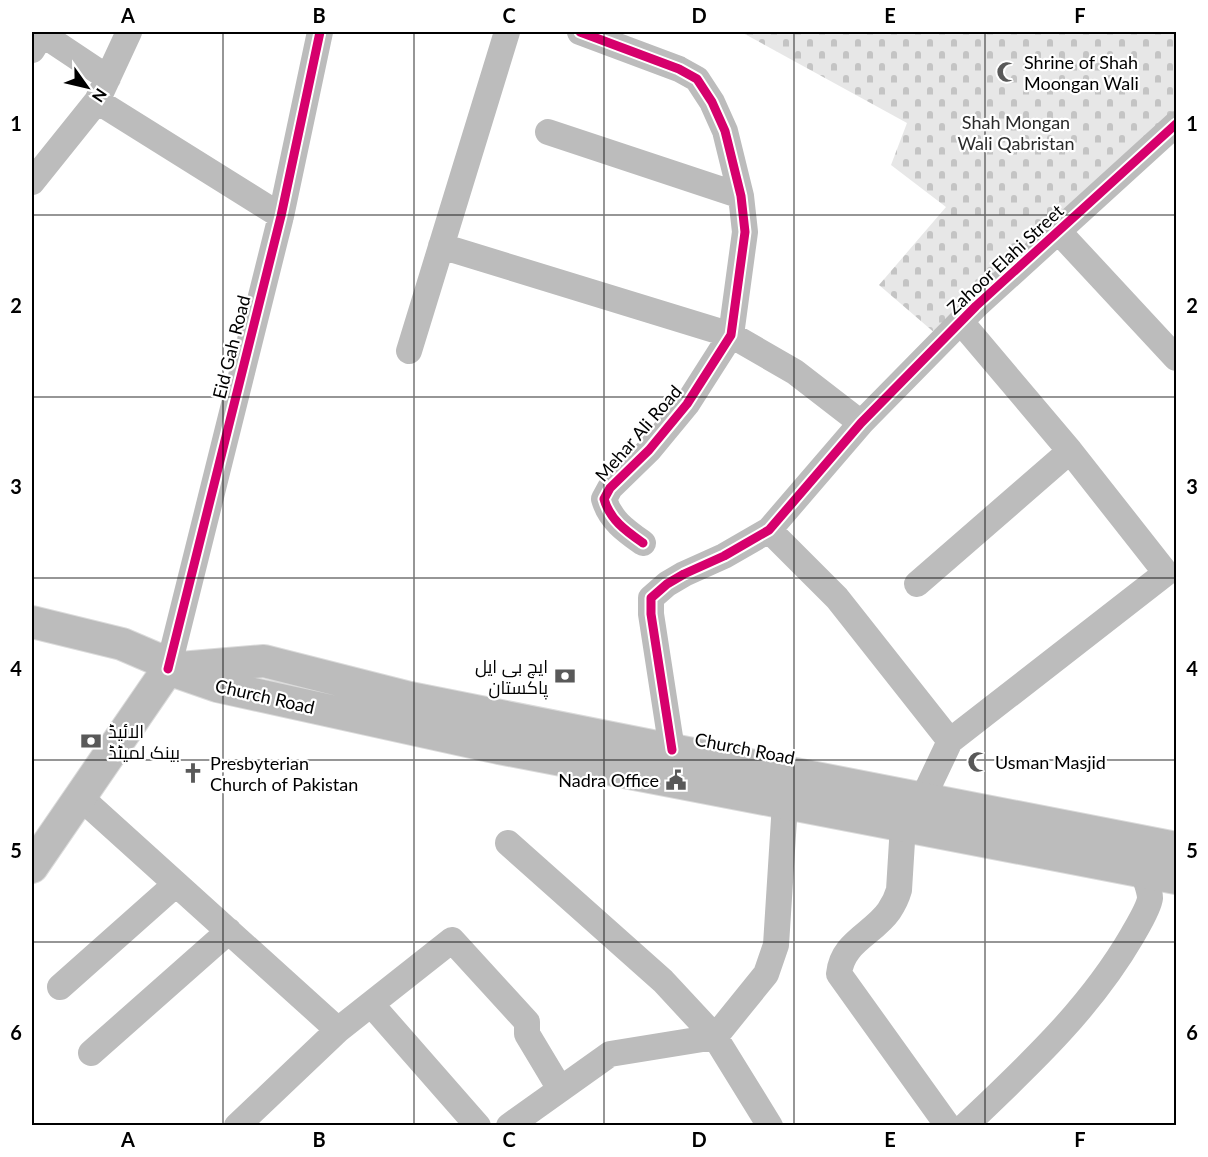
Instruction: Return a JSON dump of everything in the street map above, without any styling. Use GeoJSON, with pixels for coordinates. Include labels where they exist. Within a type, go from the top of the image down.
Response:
{"type":"FeatureCollection","features":[{"type":"Feature","properties":{"kind":"main road","name":"Church Road"},"geometry":{"type":"LineString","coordinates":[[32,622],[122,644],[157,659],[168,669],[217,686],[499,748],[1176,878]]}},
{"type":"Feature","properties":{"kind":"main road","name":"Church Road"},"geometry":{"type":"LineString","coordinates":[[168,669],[264,661],[410,698],[1176,848]]}},
{"type":"Feature","properties":{"kind":"main road"},"geometry":{"type":"LineString","coordinates":[[32,867],[168,669]]}},
{"type":"Feature","properties":{"kind":"street"},"geometry":{"type":"LineString","coordinates":[[32,182],[102,89],[129,32]]}},
{"type":"Feature","properties":{"kind":"street","name":"Eid Gah Road"},"geometry":{"type":"LineString","coordinates":[[168,669],[281,216],[320,32]]}},
{"type":"Feature","properties":{"kind":"street"},"geometry":{"type":"LineString","coordinates":[[409,351],[507,32]]}},
{"type":"Feature","properties":{"kind":"street","name":"Mehar Ali Road"},"geometry":{"type":"LineString","coordinates":[[580,32],[679,69],[697,79],[712,102],[725,131],[741,196],[745,232],[731,335],[687,404],[649,450],[610,488],[604,499],[618,525],[644,543]]}},
{"type":"Feature","properties":{"kind":"street"},"geometry":{"type":"LineString","coordinates":[[32,50],[42,34],[102,89],[281,216]]}},
{"type":"Feature","properties":{"kind":"street","name":"Zahoor Elahi Street"},"geometry":{"type":"LineString","coordinates":[[672,750],[651,615],[651,598],[684,574],[724,556],[769,530],[861,423],[961,322],[1176,124]]}},
{"type":"Feature","properties":{"kind":"street"},"geometry":{"type":"LineString","coordinates":[[548,132],[741,196]]}},
{"type":"Feature","properties":{"kind":"street"},"geometry":{"type":"LineString","coordinates":[[1058,231],[1176,358]]}},
{"type":"Feature","properties":{"kind":"street"},"geometry":{"type":"LineString","coordinates":[[441,246],[731,335],[795,372],[861,423]]}},
{"type":"Feature","properties":{"kind":"street"},"geometry":{"type":"LineString","coordinates":[[923,798],[950,741],[1166,573],[1070,451],[961,322]]}},
{"type":"Feature","properties":{"kind":"street"},"geometry":{"type":"LineString","coordinates":[[917,584],[1070,451]]}},
{"type":"Feature","properties":{"kind":"street"},"geometry":{"type":"LineString","coordinates":[[769,530],[837,598],[950,741]]}},
{"type":"Feature","properties":{"kind":"street"},"geometry":{"type":"LineString","coordinates":[[80,797],[339,1030]]}},
{"type":"Feature","properties":{"kind":"street"},"geometry":{"type":"LineString","coordinates":[[509,1125],[543,1115],[560,1089],[610,1054],[715,1037],[766,974],[776,945],[785,803]]}},
{"type":"Feature","properties":{"kind":"street"},"geometry":{"type":"LineString","coordinates":[[903,825],[897,897],[888,913],[849,949],[840,961],[838,974],[948,1125]]}},
{"type":"Feature","properties":{"kind":"street"},"geometry":{"type":"LineString","coordinates":[[508,843],[663,981],[715,1037],[770,1125]]}},
{"type":"Feature","properties":{"kind":"street"},"geometry":{"type":"LineString","coordinates":[[965,1125],[1042,1053],[1085,1005],[1121,955],[1138,926],[1150,898],[1143,871]]}},
{"type":"Feature","properties":{"kind":"street"},"geometry":{"type":"LineString","coordinates":[[60,987],[176,884]]}},
{"type":"Feature","properties":{"kind":"street"},"geometry":{"type":"LineString","coordinates":[[91,1053],[229,931]]}},
{"type":"Feature","properties":{"kind":"street"},"geometry":{"type":"LineString","coordinates":[[237,1125],[339,1030],[452,940],[527,1022],[527,1034],[560,1089]]}},
{"type":"Feature","properties":{"kind":"street"},"geometry":{"type":"LineString","coordinates":[[370,1004],[478,1125]]}},
{"type":"Feature","properties":{"kind":"green space","name":"Shah Mongan Wali Qabristan"},"geometry":{"type":"Polygon","coordinates":[[[741,32],[1176,32],[1176,124],[943,340],[879,285],[946,207],[891,165],[907,123],[741,32]]]}},
{"type":"Feature","properties":{"kind":"cycle path"},"geometry":{"type":"LineString","coordinates":[[168,669],[281,216],[320,32]]}},
{"type":"Feature","properties":{"kind":"cycle path"},"geometry":{"type":"LineString","coordinates":[[580,32],[679,69],[697,79],[712,102],[725,131],[741,196],[745,232],[731,335],[687,404],[649,450],[610,488],[604,499],[614,519],[643,543]]}},
{"type":"Feature","properties":{"kind":"cycle path"},"geometry":{"type":"LineString","coordinates":[[672,750],[651,614],[651,598],[667,584],[684,574],[724,556],[769,530],[861,423],[976,306],[1176,124]]}},
{"type":"Feature","properties":{"kind":"place","name":"Shrine of Shah Moongan Wali"},"geometry":{"type":"Point","coordinates":[1007,72]}},
{"type":"Feature","properties":{"kind":"place","name":"ایچ بی ایل پاکستان"},"geometry":{"type":"Point","coordinates":[565,676]}},
{"type":"Feature","properties":{"kind":"place","name":"الائیڈ بینک لمیٹڈ"},"geometry":{"type":"Point","coordinates":[91,741]}},
{"type":"Feature","properties":{"kind":"place","name":"Usman Masjid"},"geometry":{"type":"Point","coordinates":[978,762]}},
{"type":"Feature","properties":{"kind":"place","name":"Presbyterian Church of Pakistan"},"geometry":{"type":"Point","coordinates":[193,773]}},
{"type":"Feature","properties":{"kind":"place","name":"Nadra Office"},"geometry":{"type":"Point","coordinates":[676,780]}}]}
